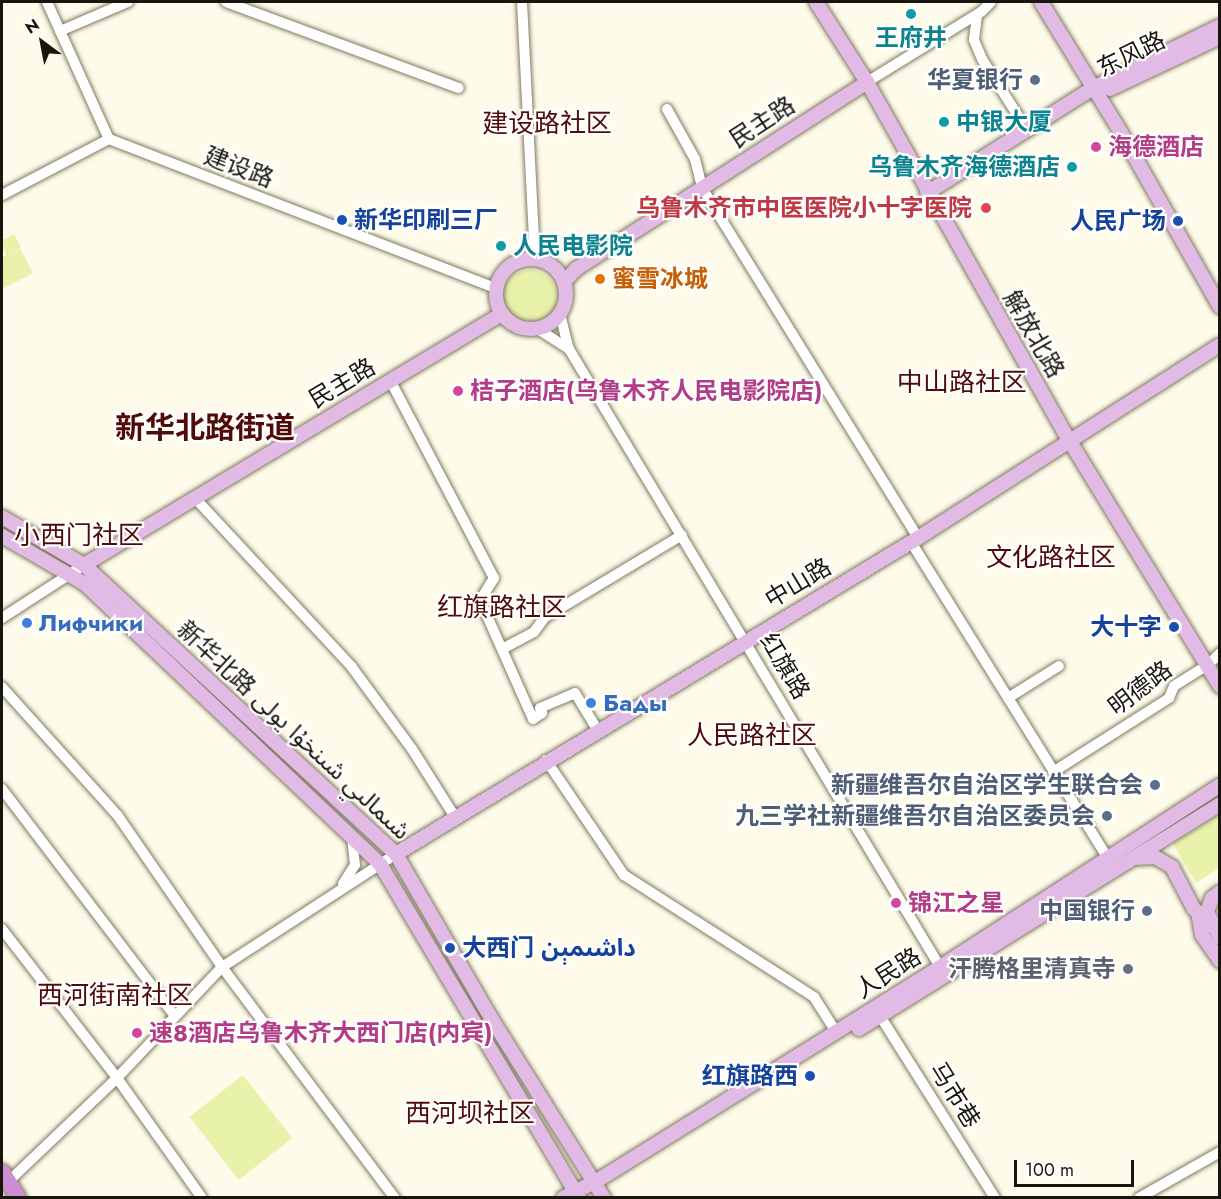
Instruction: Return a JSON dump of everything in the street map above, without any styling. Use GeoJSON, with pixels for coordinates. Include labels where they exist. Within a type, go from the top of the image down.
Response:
{"type":"FeatureCollection","features":[{"type":"Feature","properties":{"kind":"highway"},"geometry":{"type":"LineString","coordinates":[[4,1178],[13,1197]]}},
{"type":"Feature","properties":{"kind":"highway"},"geometry":{"type":"LineString","coordinates":[[4,1178],[18,1197]]}},
{"type":"Feature","properties":{"kind":"main road","name":"解放北路"},"geometry":{"type":"LineString","coordinates":[[816,2],[867,82],[927,193],[1069,440],[1220,686]]}},
{"type":"Feature","properties":{"kind":"main road"},"geometry":{"type":"LineString","coordinates":[[1041,2],[1220,307]]}},
{"type":"Feature","properties":{"kind":"main road","name":"东风路"},"geometry":{"type":"LineString","coordinates":[[1095,92],[1220,26]]}},
{"type":"Feature","properties":{"kind":"main road","name":"东风路"},"geometry":{"type":"LineString","coordinates":[[1095,92],[1220,37]]}},
{"type":"Feature","properties":{"kind":"main road","name":"民主路"},"geometry":{"type":"LineString","coordinates":[[564,282],[576,269],[867,82]]}},
{"type":"Feature","properties":{"kind":"main road"},"geometry":{"type":"LineString","coordinates":[[927,193],[1060,109],[1095,92]]}},
{"type":"Feature","properties":{"kind":"main road"},"geometry":{"type":"LineString","coordinates":[[535,259],[553,267],[564,282],[565,304],[560,314],[538,329],[517,327],[501,314],[496,288],[499,278],[514,263],[535,259]]}},
{"type":"Feature","properties":{"kind":"main road","name":"民主路"},"geometry":{"type":"LineString","coordinates":[[84,565],[501,314]]}},
{"type":"Feature","properties":{"kind":"main road","name":"中山路"},"geometry":{"type":"LineString","coordinates":[[396,854],[597,729],[915,540],[1220,345]]}},
{"type":"Feature","properties":{"kind":"main road","name":"新华北路 شىمالىي شىنخۇا يولى"},"geometry":{"type":"LineString","coordinates":[[2,517],[84,565],[396,854],[491,1018],[600,1190]]}},
{"type":"Feature","properties":{"kind":"main road","name":"新华北路 شىمالىي شىنخۇا يولى"},"geometry":{"type":"LineString","coordinates":[[2,536],[86,584],[380,864],[576,1196]]}},
{"type":"Feature","properties":{"kind":"main road","name":"人民路"},"geometry":{"type":"LineString","coordinates":[[576,1196],[600,1190],[880,1016],[943,971],[1220,785]]}},
{"type":"Feature","properties":{"kind":"main road","name":"人民路"},"geometry":{"type":"LineString","coordinates":[[600,1190],[836,1032],[943,971],[1220,804]]}},
{"type":"Feature","properties":{"kind":"main road"},"geometry":{"type":"LineString","coordinates":[[1125,862],[1144,856],[1164,860],[1173,867],[1198,912],[1216,932]]}},
{"type":"Feature","properties":{"kind":"main road"},"geometry":{"type":"LineString","coordinates":[[1198,912],[1219,892]]}},
{"type":"Feature","properties":{"kind":"main road"},"geometry":{"type":"LineString","coordinates":[[1216,932],[1207,912],[1219,892]]}},
{"type":"Feature","properties":{"kind":"main road"},"geometry":{"type":"LineString","coordinates":[[1198,912],[1202,935],[1220,962]]}},
{"type":"Feature","properties":{"kind":"street"},"geometry":{"type":"LineString","coordinates":[[2,195],[109,139],[46,2]]}},
{"type":"Feature","properties":{"kind":"street"},"geometry":{"type":"LineString","coordinates":[[60,31],[128,2]]}},
{"type":"Feature","properties":{"kind":"street"},"geometry":{"type":"LineString","coordinates":[[226,2],[459,88]]}},
{"type":"Feature","properties":{"kind":"street"},"geometry":{"type":"LineString","coordinates":[[522,2],[535,259]]}},
{"type":"Feature","properties":{"kind":"street"},"geometry":{"type":"LineString","coordinates":[[867,82],[977,15],[991,2]]}},
{"type":"Feature","properties":{"kind":"street"},"geometry":{"type":"LineString","coordinates":[[977,15],[974,40],[982,59],[1027,130]]}},
{"type":"Feature","properties":{"kind":"street"},"geometry":{"type":"LineString","coordinates":[[667,109],[695,159],[702,188],[1008,698],[1108,859]]}},
{"type":"Feature","properties":{"kind":"street","name":"建设路"},"geometry":{"type":"LineString","coordinates":[[109,139],[496,288]]}},
{"type":"Feature","properties":{"kind":"street"},"geometry":{"type":"LineString","coordinates":[[560,314],[569,349]]}},
{"type":"Feature","properties":{"kind":"street"},"geometry":{"type":"LineString","coordinates":[[538,329],[569,349]]}},
{"type":"Feature","properties":{"kind":"street","name":"红旗路"},"geometry":{"type":"LineString","coordinates":[[569,349],[943,971]]}},
{"type":"Feature","properties":{"kind":"street"},"geometry":{"type":"LineString","coordinates":[[390,380],[494,578],[480,600],[533,719],[542,713],[540,708],[575,693],[597,729]]}},
{"type":"Feature","properties":{"kind":"street"},"geometry":{"type":"LineString","coordinates":[[194,497],[351,666],[412,749],[455,817]]}},
{"type":"Feature","properties":{"kind":"street"},"geometry":{"type":"LineString","coordinates":[[502,649],[534,632],[544,618],[682,535]]}},
{"type":"Feature","properties":{"kind":"street"},"geometry":{"type":"LineString","coordinates":[[2,618],[84,565]]}},
{"type":"Feature","properties":{"kind":"street","name":"明德路"},"geometry":{"type":"LineString","coordinates":[[1053,772],[1169,698],[1174,686],[1208,665],[1220,653]]}},
{"type":"Feature","properties":{"kind":"street"},"geometry":{"type":"LineString","coordinates":[[1008,698],[1059,666]]}},
{"type":"Feature","properties":{"kind":"street"},"geometry":{"type":"LineString","coordinates":[[2,687],[118,816],[222,967],[395,1197]]}},
{"type":"Feature","properties":{"kind":"street"},"geometry":{"type":"LineString","coordinates":[[546,760],[624,875],[814,997],[836,1032]]}},
{"type":"Feature","properties":{"kind":"street"},"geometry":{"type":"LineString","coordinates":[[2,789],[175,1016]]}},
{"type":"Feature","properties":{"kind":"street"},"geometry":{"type":"LineString","coordinates":[[384,843],[414,842],[426,835]]}},
{"type":"Feature","properties":{"kind":"street"},"geometry":{"type":"LineString","coordinates":[[332,895],[349,877],[355,865],[352,838]]}},
{"type":"Feature","properties":{"kind":"street"},"geometry":{"type":"LineString","coordinates":[[4,1178],[117,1078],[222,967],[396,854]]}},
{"type":"Feature","properties":{"kind":"street"},"geometry":{"type":"LineString","coordinates":[[2,929],[117,1078],[202,1197]]}},
{"type":"Feature","properties":{"kind":"street","name":"马市巷"},"geometry":{"type":"LineString","coordinates":[[880,1016],[995,1197]]}},
{"type":"Feature","properties":{"kind":"street"},"geometry":{"type":"LineString","coordinates":[[1139,1197],[1220,1152]]}},
{"type":"Feature","properties":{"kind":"green space"},"geometry":{"type":"Polygon","coordinates":[[[14,234],[21,247],[13,252],[20,248],[33,273],[2,289],[2,258],[6,255],[2,241],[14,234]]]}},
{"type":"Feature","properties":{"kind":"green space"},"geometry":{"type":"Polygon","coordinates":[[[524,270],[536,270],[546,274],[554,282],[558,298],[554,314],[546,322],[536,326],[524,326],[514,322],[506,314],[502,304],[502,292],[506,282],[514,274],[524,270]]]}},
{"type":"Feature","properties":{"kind":"green space"},"geometry":{"type":"Polygon","coordinates":[[[1219,814],[1219,868],[1196,883],[1173,844],[1219,814]]]}},
{"type":"Feature","properties":{"kind":"green space"},"geometry":{"type":"Polygon","coordinates":[[[243,1075],[292,1138],[239,1180],[189,1117],[243,1075]]]}},
{"type":"Feature","properties":{"kind":"place","name":"王府井"},"geometry":{"type":"Point","coordinates":[911,14]}},
{"type":"Feature","properties":{"kind":"place","name":"华夏银行"},"geometry":{"type":"Point","coordinates":[1035,80]}},
{"type":"Feature","properties":{"kind":"place","name":"中银大厦"},"geometry":{"type":"Point","coordinates":[944,122]}},
{"type":"Feature","properties":{"kind":"place","name":"海德酒店"},"geometry":{"type":"Point","coordinates":[1096,147]}},
{"type":"Feature","properties":{"kind":"place","name":"乌鲁木齐海德酒店"},"geometry":{"type":"Point","coordinates":[1072,167]}},
{"type":"Feature","properties":{"kind":"place","name":"乌鲁木齐市中医医院小十字医院"},"geometry":{"type":"Point","coordinates":[986,208]}},
{"type":"Feature","properties":{"kind":"place","name":"新华印刷三厂"},"geometry":{"type":"Point","coordinates":[342,220]}},
{"type":"Feature","properties":{"kind":"place","name":"人民广场"},"geometry":{"type":"Point","coordinates":[1178,221]}},
{"type":"Feature","properties":{"kind":"place","name":"人民电影院"},"geometry":{"type":"Point","coordinates":[501,246]}},
{"type":"Feature","properties":{"kind":"place","name":"蜜雪冰城"},"geometry":{"type":"Point","coordinates":[600,279]}},
{"type":"Feature","properties":{"kind":"place","name":"桔子酒店(乌鲁木齐人民电影院店)"},"geometry":{"type":"Point","coordinates":[458,391]}},
{"type":"Feature","properties":{"kind":"place","name":"Лифчики"},"geometry":{"type":"Point","coordinates":[27,623]}},
{"type":"Feature","properties":{"kind":"place","name":"大十字"},"geometry":{"type":"Point","coordinates":[1174,627]}},
{"type":"Feature","properties":{"kind":"place","name":"Бады"},"geometry":{"type":"Point","coordinates":[591,703]}},
{"type":"Feature","properties":{"kind":"place","name":"新疆维吾尔自治区学生联合会"},"geometry":{"type":"Point","coordinates":[1155,785]}},
{"type":"Feature","properties":{"kind":"place","name":"九三学社新疆维吾尔自治区委员会"},"geometry":{"type":"Point","coordinates":[1107,816]}},
{"type":"Feature","properties":{"kind":"place","name":"锦江之星"},"geometry":{"type":"Point","coordinates":[896,903]}},
{"type":"Feature","properties":{"kind":"place","name":"中国银行"},"geometry":{"type":"Point","coordinates":[1147,911]}},
{"type":"Feature","properties":{"kind":"place","name":"大西门 داشىمېن"},"geometry":{"type":"Point","coordinates":[450,948]}},
{"type":"Feature","properties":{"kind":"place","name":"汗腾格里清真寺"},"geometry":{"type":"Point","coordinates":[1128,969]}},
{"type":"Feature","properties":{"kind":"place","name":"速8酒店乌鲁木齐大西门店(内宾)"},"geometry":{"type":"Point","coordinates":[137,1033]}},
{"type":"Feature","properties":{"kind":"place","name":"红旗路西"},"geometry":{"type":"Point","coordinates":[810,1076]}},
{"type":"Feature","properties":{"kind":"district","name":"建设路社区"},"geometry":{"type":"Point","coordinates":[547,124]}},
{"type":"Feature","properties":{"kind":"district","name":"中山路社区"},"geometry":{"type":"Point","coordinates":[962,383]}},
{"type":"Feature","properties":{"kind":"district","name":"新华北路街道"},"geometry":{"type":"Point","coordinates":[205,428]}},
{"type":"Feature","properties":{"kind":"district","name":"小西门社区"},"geometry":{"type":"Point","coordinates":[79,536]}},
{"type":"Feature","properties":{"kind":"district","name":"文化路社区"},"geometry":{"type":"Point","coordinates":[1051,558]}},
{"type":"Feature","properties":{"kind":"district","name":"红旗路社区"},"geometry":{"type":"Point","coordinates":[502,608]}},
{"type":"Feature","properties":{"kind":"district","name":"人民路社区"},"geometry":{"type":"Point","coordinates":[752,736]}},
{"type":"Feature","properties":{"kind":"district","name":"西河街南社区"},"geometry":{"type":"Point","coordinates":[115,996]}},
{"type":"Feature","properties":{"kind":"district","name":"西河坝社区"},"geometry":{"type":"Point","coordinates":[470,1114]}}]}
